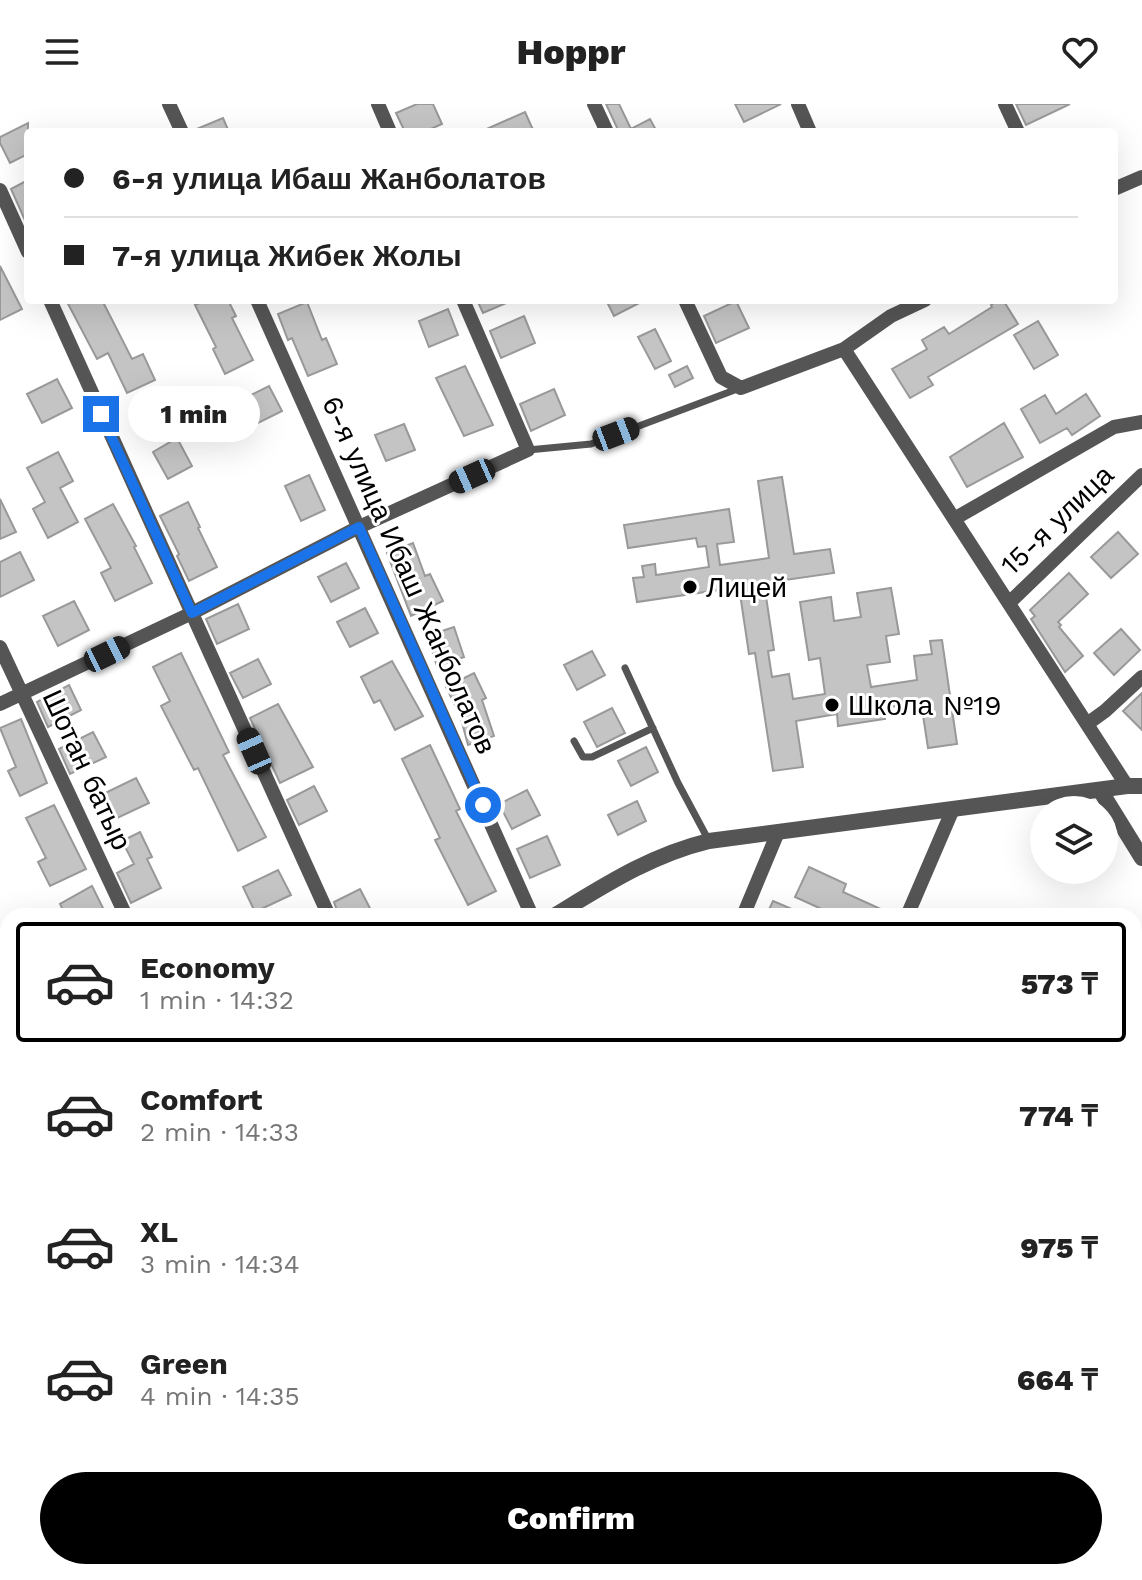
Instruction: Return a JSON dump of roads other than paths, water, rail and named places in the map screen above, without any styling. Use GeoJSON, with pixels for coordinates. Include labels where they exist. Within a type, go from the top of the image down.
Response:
{"type":"FeatureCollection","features":[{"type":"Feature","properties":{"kind":"street"},"geometry":{"type":"LineString","coordinates":[[169,104],[180,128]]}},
{"type":"Feature","properties":{"kind":"street"},"geometry":{"type":"LineString","coordinates":[[378,104],[388,128]]}},
{"type":"Feature","properties":{"kind":"street"},"geometry":{"type":"LineString","coordinates":[[594,104],[605,128]]}},
{"type":"Feature","properties":{"kind":"street"},"geometry":{"type":"LineString","coordinates":[[798,104],[808,128]]}},
{"type":"Feature","properties":{"kind":"street"},"geometry":{"type":"LineString","coordinates":[[1005,104],[1016,128]]}},
{"type":"Feature","properties":{"kind":"street"},"geometry":{"type":"LineString","coordinates":[[1118,187],[1142,177]]}},
{"type":"Feature","properties":{"kind":"street"},"geometry":{"type":"LineString","coordinates":[[0,190],[24,243]]}},
{"type":"Feature","properties":{"kind":"street"},"geometry":{"type":"LineString","coordinates":[[52,304],[325,908]]}},
{"type":"Feature","properties":{"kind":"street","name":"6-я улица Ибаш Жанболатов"},"geometry":{"type":"LineString","coordinates":[[259,304],[528,908]]}},
{"type":"Feature","properties":{"kind":"street"},"geometry":{"type":"LineString","coordinates":[[0,704],[192,613],[359,527],[528,450],[465,304]]}},
{"type":"Feature","properties":{"kind":"street"},"geometry":{"type":"LineString","coordinates":[[687,304],[721,377],[741,388],[844,349],[891,316],[916,304]]}},
{"type":"Feature","properties":{"kind":"street"},"geometry":{"type":"LineString","coordinates":[[886,304],[891,316]]}},
{"type":"Feature","properties":{"kind":"street"},"geometry":{"type":"LineString","coordinates":[[844,349],[1087,724],[1135,786]]}},
{"type":"Feature","properties":{"kind":"street"},"geometry":{"type":"LineString","coordinates":[[954,519],[1114,427],[1142,422]]}},
{"type":"Feature","properties":{"kind":"street","name":"15-я улица"},"geometry":{"type":"LineString","coordinates":[[1009,603],[1142,475]]}},
{"type":"Feature","properties":{"kind":"street","name":"Шотан батыр"},"geometry":{"type":"LineString","coordinates":[[0,647],[122,908]]}},
{"type":"Feature","properties":{"kind":"street"},"geometry":{"type":"LineString","coordinates":[[1087,724],[1142,677]]}},
{"type":"Feature","properties":{"kind":"street"},"geometry":{"type":"LineString","coordinates":[[567,908],[634,867],[678,848],[709,841],[1135,786]]}},
{"type":"Feature","properties":{"kind":"street"},"geometry":{"type":"LineString","coordinates":[[1100,790],[1142,858]]}},
{"type":"Feature","properties":{"kind":"street"},"geometry":{"type":"LineString","coordinates":[[910,908],[953,809]]}},
{"type":"Feature","properties":{"kind":"street"},"geometry":{"type":"LineString","coordinates":[[746,908],[778,832]]}},
{"type":"Feature","properties":{"kind":"lane"},"geometry":{"type":"LineString","coordinates":[[528,450],[591,444],[741,388]]}},
{"type":"Feature","properties":{"kind":"lane"},"geometry":{"type":"LineString","coordinates":[[625,668],[678,783],[709,841]]}},
{"type":"Feature","properties":{"kind":"lane"},"geometry":{"type":"LineString","coordinates":[[574,741],[583,757],[592,757],[653,728]]}},
{"type":"Feature","properties":{"kind":"place","name":"Лицей"},"geometry":{"type":"Point","coordinates":[690,587]}},
{"type":"Feature","properties":{"kind":"place","name":"Школа №19"},"geometry":{"type":"Point","coordinates":[832,705]}}]}
